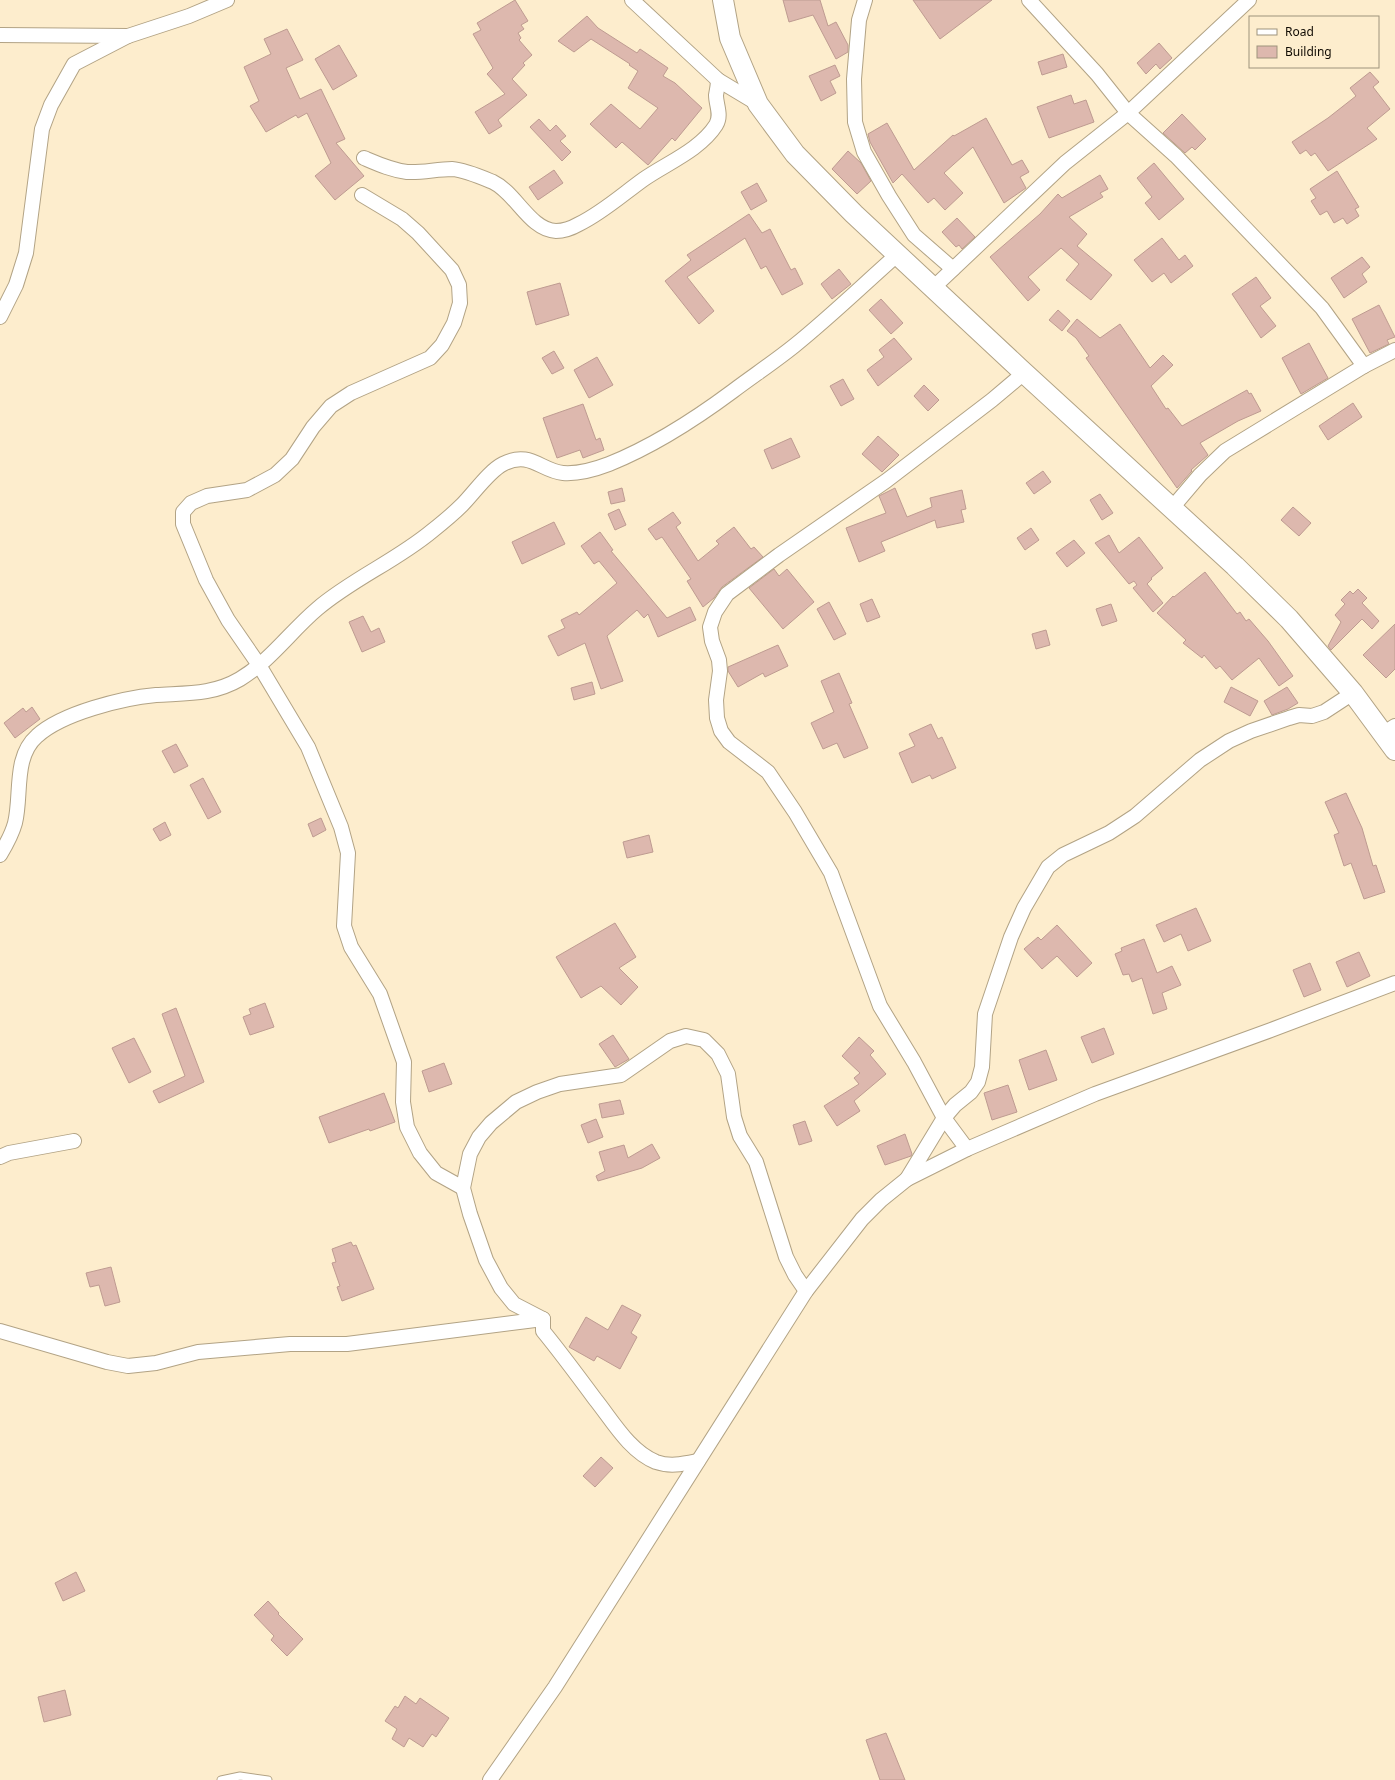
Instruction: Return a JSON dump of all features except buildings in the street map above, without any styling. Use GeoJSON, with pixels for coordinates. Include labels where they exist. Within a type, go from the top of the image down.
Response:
{"type":"FeatureCollection","features":[{"type":"Feature","properties":{"kind":"main road"},"geometry":{"type":"LineString","coordinates":[[723,0],[730,38],[758,104],[795,154],[854,214],[933,288],[1235,566],[1289,620],[1353,693],[1389,729],[1395,750]]}},
{"type":"Feature","properties":{"kind":"street"},"geometry":{"type":"LineString","coordinates":[[0,316],[16,285],[26,253],[42,129],[51,105],[74,64],[128,36],[189,16],[227,0]]}},
{"type":"Feature","properties":{"kind":"street"},"geometry":{"type":"LineString","coordinates":[[632,0],[718,80],[758,104]]}},
{"type":"Feature","properties":{"kind":"street"},"geometry":{"type":"LineString","coordinates":[[865,0],[859,20],[854,80],[856,122],[864,152],[889,196],[914,235],[953,269]]}},
{"type":"Feature","properties":{"kind":"street"},"geometry":{"type":"LineString","coordinates":[[1030,0],[1097,74],[1128,113],[1176,156],[1322,308],[1364,366]]}},
{"type":"Feature","properties":{"kind":"street"},"geometry":{"type":"LineString","coordinates":[[933,288],[1065,163],[1128,113],[1249,0]]}},
{"type":"Feature","properties":{"kind":"street"},"geometry":{"type":"LineString","coordinates":[[0,35],[128,36]]}},
{"type":"Feature","properties":{"kind":"street"},"geometry":{"type":"LineString","coordinates":[[364,158],[388,168],[406,172],[423,173],[453,169],[481,177],[495,183],[506,192],[538,226],[555,231],[563,231],[580,224],[693,147],[709,133],[717,123],[719,112],[716,96],[718,80]]}},
{"type":"Feature","properties":{"kind":"street"},"geometry":{"type":"LineString","coordinates":[[362,195],[402,219],[452,270],[460,285],[460,303],[454,323],[442,345],[430,358],[351,393],[331,406],[313,427],[292,459],[275,475],[247,490],[207,496],[191,503],[183,512],[183,524],[206,580],[228,620],[259,665],[308,747],[341,827],[348,853],[344,926],[351,947],[380,994],[404,1062],[403,1102],[407,1127],[420,1153],[436,1173],[463,1188]]}},
{"type":"Feature","properties":{"kind":"street"},"geometry":{"type":"LineString","coordinates":[[0,855],[15,825],[21,766],[25,750],[37,735],[60,722],[108,704],[154,696],[200,693],[219,690],[240,679],[259,665],[317,609],[342,590],[404,553],[432,531],[463,504],[502,464],[516,460],[530,459],[562,473],[580,471],[607,465],[652,444],[705,412],[794,346],[898,254]]}},
{"type":"Feature","properties":{"kind":"street"},"geometry":{"type":"LineString","coordinates":[[1172,508],[1200,475],[1225,451],[1364,366],[1395,350]]}},
{"type":"Feature","properties":{"kind":"street"},"geometry":{"type":"LineString","coordinates":[[966,1149],[944,1118],[914,1062],[880,1006],[831,873],[795,812],[768,772],[729,742],[721,731],[717,718],[716,700],[720,671],[719,660],[712,641],[710,627],[715,612],[727,594],[779,555],[886,481],[992,400],[1024,373]]}},
{"type":"Feature","properties":{"kind":"street"},"geometry":{"type":"LineString","coordinates":[[907,1179],[944,1118],[955,1105],[971,1092],[978,1082],[982,1067],[985,1014],[1011,937],[1024,908],[1048,867],[1063,855],[1109,833],[1135,816],[1200,760],[1229,741],[1251,731],[1289,718],[1299,715],[1312,716],[1324,712],[1353,693]]}},
{"type":"Feature","properties":{"kind":"street"},"geometry":{"type":"LineString","coordinates":[[490,1780],[555,1687],[806,1291],[862,1219],[881,1200],[907,1179],[966,1149],[1095,1094],[1395,983]]}},
{"type":"Feature","properties":{"kind":"street"},"geometry":{"type":"LineString","coordinates":[[543,1319],[514,1304],[501,1288],[486,1260],[470,1214],[463,1188],[470,1154],[479,1137],[491,1123],[516,1102],[537,1092],[560,1084],[621,1075],[670,1042],[686,1036],[704,1040],[718,1054],[728,1074],[734,1117],[740,1136],[756,1162],[786,1257],[795,1275],[806,1291]]}},
{"type":"Feature","properties":{"kind":"street"},"geometry":{"type":"LineString","coordinates":[[0,1157],[9,1153],[74,1141]]}},
{"type":"Feature","properties":{"kind":"street"},"geometry":{"type":"LineString","coordinates":[[0,1332],[107,1362],[128,1366],[156,1362],[198,1352],[290,1344],[347,1344],[543,1319]]}},
{"type":"Feature","properties":{"kind":"street"},"geometry":{"type":"LineString","coordinates":[[543,1319],[543,1331],[624,1437],[642,1454],[656,1462],[670,1465],[698,1462]]}},
{"type":"Feature","properties":{"kind":"lane"},"geometry":{"type":"LineString","coordinates":[[221,1780],[240,1776],[268,1780]]}}]}
